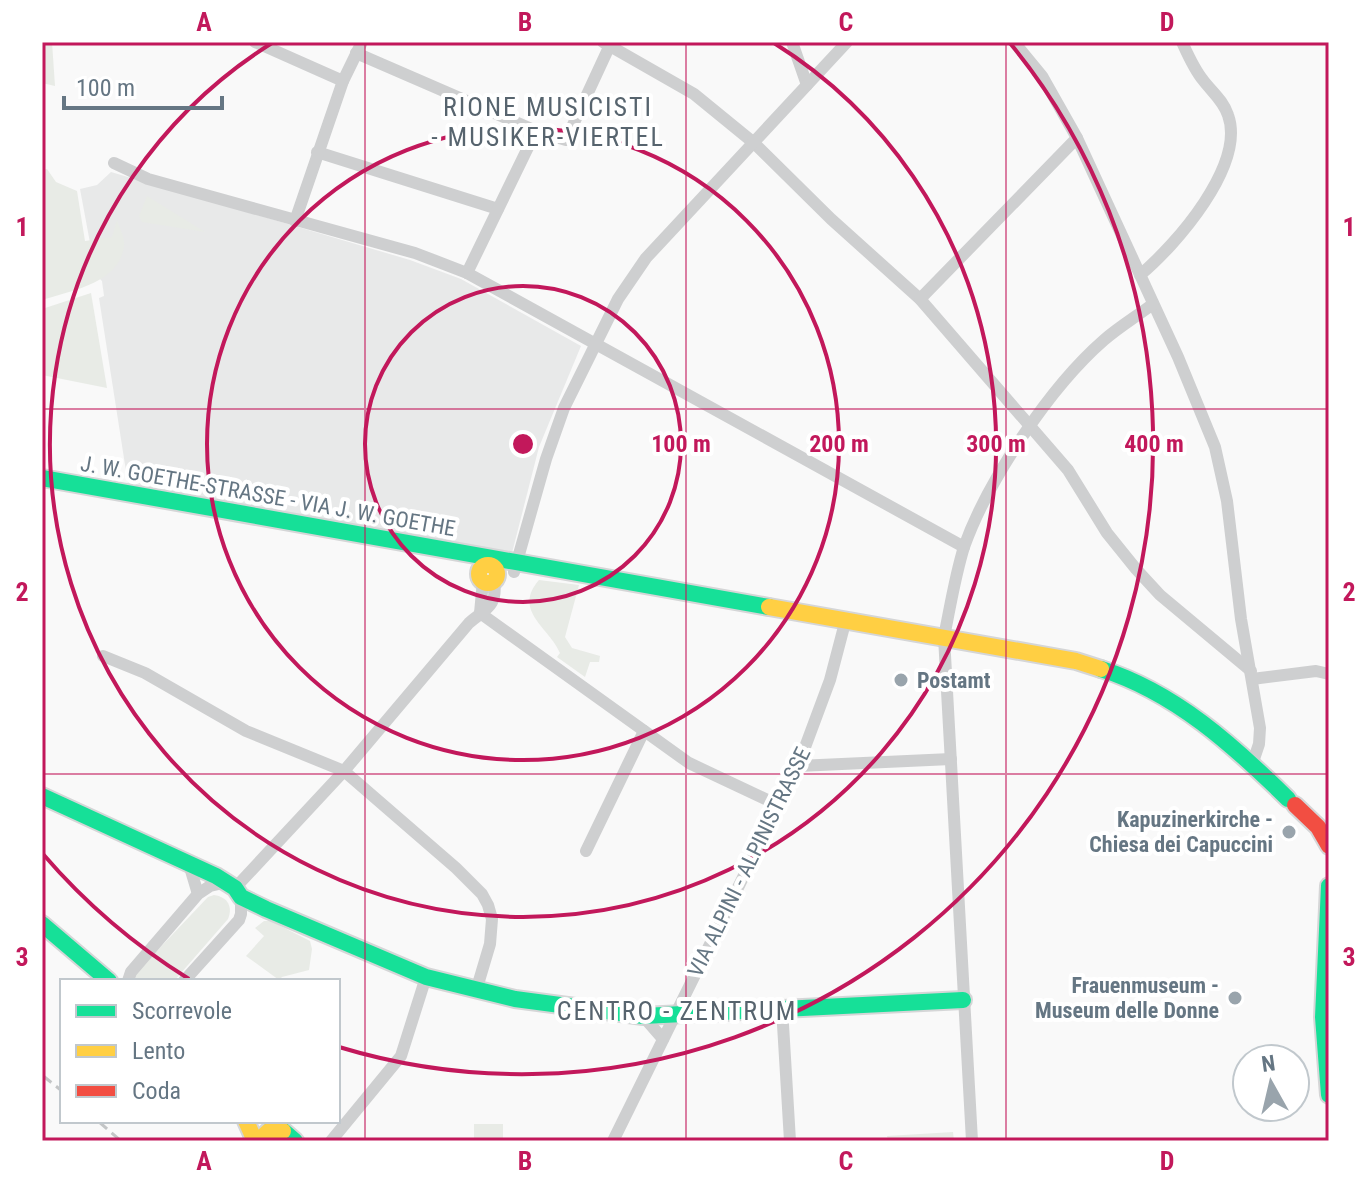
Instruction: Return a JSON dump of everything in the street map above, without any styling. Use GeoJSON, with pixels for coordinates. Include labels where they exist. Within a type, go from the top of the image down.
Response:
{"type":"FeatureCollection","features":[{"type":"Feature","properties":{"kind":"main road","name":"J. W. GOETHE-STRASSE - VIA J. W. GOETHE"},"geometry":{"type":"LineString","coordinates":[[42,478],[464,552],[473,569],[501,567]]}},
{"type":"Feature","properties":{"kind":"main road"},"geometry":{"type":"LineString","coordinates":[[501,567],[846,619],[1058,657],[1127,677],[1181,706],[1252,765],[1318,827],[1329,846]]}},
{"type":"Feature","properties":{"kind":"main road"},"geometry":{"type":"LineString","coordinates":[[42,796],[216,876],[233,889],[426,977],[476,991],[643,1016],[963,1000]]}},
{"type":"Feature","properties":{"kind":"main road"},"geometry":{"type":"LineString","coordinates":[[1329,886],[1322,1019],[1323,1058],[1329,1095]]}},
{"type":"Feature","properties":{"kind":"main road"},"geometry":{"type":"LineString","coordinates":[[42,924],[106,979]]}},
{"type":"Feature","properties":{"kind":"main road"},"geometry":{"type":"LineString","coordinates":[[247,1123],[257,1141],[267,1131],[284,1131]]}},
{"type":"Feature","properties":{"kind":"street"},"geometry":{"type":"LineString","coordinates":[[255,42],[343,81]]}},
{"type":"Feature","properties":{"kind":"street"},"geometry":{"type":"LineString","coordinates":[[792,42],[807,85]]}},
{"type":"Feature","properties":{"kind":"street"},"geometry":{"type":"LineString","coordinates":[[233,889],[344,771],[480,613],[546,459],[564,408],[618,299],[646,258],[847,42]]}},
{"type":"Feature","properties":{"kind":"street"},"geometry":{"type":"LineString","coordinates":[[1014,42],[1042,76],[1077,138],[1178,357],[1215,447],[1227,501],[1260,734],[1252,765]]}},
{"type":"Feature","properties":{"kind":"street"},"geometry":{"type":"LineString","coordinates":[[1140,275],[1191,223],[1224,166],[1232,144],[1229,116],[1220,98],[1203,81],[1182,42]]}},
{"type":"Feature","properties":{"kind":"street"},"geometry":{"type":"LineString","coordinates":[[295,221],[343,81],[359,47],[536,131],[566,140],[606,44],[694,94],[754,143],[831,219],[920,299],[1068,470],[1107,533],[1160,595],[1252,675],[1316,671],[1329,674]]}},
{"type":"Feature","properties":{"kind":"street"},"geometry":{"type":"LineString","coordinates":[[467,273],[536,131]]}},
{"type":"Feature","properties":{"kind":"street"},"geometry":{"type":"LineString","coordinates":[[920,299],[1077,138]]}},
{"type":"Feature","properties":{"kind":"street"},"geometry":{"type":"LineString","coordinates":[[317,152],[498,209]]}},
{"type":"Feature","properties":{"kind":"street"},"geometry":{"type":"LineString","coordinates":[[114,163],[148,179],[415,253],[467,273],[964,547]]}},
{"type":"Feature","properties":{"kind":"street"},"geometry":{"type":"LineString","coordinates":[[972,1141],[944,637],[964,547],[994,482],[1053,395],[1103,341],[1153,304]]}},
{"type":"Feature","properties":{"kind":"street"},"geometry":{"type":"LineString","coordinates":[[480,613],[689,763],[780,806]]}},
{"type":"Feature","properties":{"kind":"street","name":"VIA ALPINI - ALPINISTRASSE"},"geometry":{"type":"LineString","coordinates":[[613,1141],[798,766],[830,680],[846,619]]}},
{"type":"Feature","properties":{"kind":"street"},"geometry":{"type":"LineString","coordinates":[[103,656],[145,673],[246,731],[344,771],[467,878],[488,905],[492,931],[476,991]]}},
{"type":"Feature","properties":{"kind":"street"},"geometry":{"type":"LineString","coordinates":[[586,851],[644,731]]}},
{"type":"Feature","properties":{"kind":"street"},"geometry":{"type":"LineString","coordinates":[[798,766],[951,759]]}},
{"type":"Feature","properties":{"kind":"street"},"geometry":{"type":"LineString","coordinates":[[189,864],[198,894]]}},
{"type":"Feature","properties":{"kind":"street"},"geometry":{"type":"LineString","coordinates":[[130,976],[198,894],[210,886],[233,889]]}},
{"type":"Feature","properties":{"kind":"street"},"geometry":{"type":"LineString","coordinates":[[186,979],[239,920],[241,914],[233,889]]}},
{"type":"Feature","properties":{"kind":"street"},"geometry":{"type":"LineString","coordinates":[[331,1141],[401,1056],[426,977]]}},
{"type":"Feature","properties":{"kind":"street"},"geometry":{"type":"LineString","coordinates":[[782,1008],[790,1141]]}},
{"type":"Feature","properties":{"kind":"street"},"geometry":{"type":"LineString","coordinates":[[643,1016],[663,1039]]}},
{"type":"Feature","properties":{"kind":"shaded area"},"geometry":{"type":"Polygon","coordinates":[[[42,42],[52,42],[55,86],[42,83],[42,42]]]}},
{"type":"Feature","properties":{"kind":"shaded area"},"geometry":{"type":"Polygon","coordinates":[[[47,169],[56,182],[77,191],[85,241],[112,237],[117,220],[124,245],[121,258],[104,277],[79,289],[42,300],[42,170],[47,169]]]}},
{"type":"Feature","properties":{"kind":"shaded area"},"geometry":{"type":"Polygon","coordinates":[[[111,172],[410,260],[461,279],[581,346],[539,447],[512,553],[128,484],[99,298],[104,296],[102,281],[96,275],[80,189],[97,185],[111,172]]]}},
{"type":"Feature","properties":{"kind":"shaded area"},"geometry":{"type":"Polygon","coordinates":[[[147,196],[205,232],[142,222],[139,216],[147,196]]]}},
{"type":"Feature","properties":{"kind":"shaded area"},"geometry":{"type":"Polygon","coordinates":[[[91,293],[107,388],[42,375],[42,309],[91,293]]]}},
{"type":"Feature","properties":{"kind":"shaded area"},"geometry":{"type":"Polygon","coordinates":[[[539,580],[579,585],[565,637],[572,648],[600,656],[599,662],[590,662],[585,677],[557,657],[560,653],[531,610],[529,601],[539,580]]]}},
{"type":"Feature","properties":{"kind":"shaded area"},"geometry":{"type":"Polygon","coordinates":[[[214,895],[228,903],[228,919],[176,979],[135,979],[136,973],[208,897],[214,895]]]}},
{"type":"Feature","properties":{"kind":"shaded area"},"geometry":{"type":"Polygon","coordinates":[[[264,921],[271,921],[310,941],[309,970],[278,979],[246,956],[264,936],[255,928],[264,921]]]}},
{"type":"Feature","properties":{"kind":"shaded area"},"geometry":{"type":"Polygon","coordinates":[[[474,1124],[503,1124],[503,1141],[474,1141],[474,1124]]]}},
{"type":"Feature","properties":{"kind":"shaded area"},"geometry":{"type":"Polygon","coordinates":[[[953,1132],[954,1141],[888,1141],[887,1136],[953,1132]]]}},
{"type":"Feature","properties":{"kind":"railway"},"geometry":{"type":"LineString","coordinates":[[42,1075],[60,1089]]}},
{"type":"Feature","properties":{"kind":"railway"},"geometry":{"type":"LineString","coordinates":[[100,1123],[121,1141]]}},
{"type":"Feature","properties":{"kind":"traffic: fast"},"geometry":{"type":"LineString","coordinates":[[42,478],[769,607]]}},
{"type":"Feature","properties":{"kind":"traffic: fast"},"geometry":{"type":"LineString","coordinates":[[1101,669],[1128,679],[1178,706],[1225,741],[1288,799]]}},
{"type":"Feature","properties":{"kind":"traffic: fast"},"geometry":{"type":"LineString","coordinates":[[42,796],[216,876],[235,888],[241,897],[266,909],[426,977],[515,999],[643,1016],[963,1000]]}},
{"type":"Feature","properties":{"kind":"traffic: fast"},"geometry":{"type":"LineString","coordinates":[[1329,886],[1323,1017],[1329,1095]]}},
{"type":"Feature","properties":{"kind":"traffic: fast"},"geometry":{"type":"LineString","coordinates":[[42,924],[107,979]]}},
{"type":"Feature","properties":{"kind":"traffic: fast"},"geometry":{"type":"LineString","coordinates":[[274,1123],[295,1141]]}},
{"type":"Feature","properties":{"kind":"traffic: slow"},"geometry":{"type":"LineString","coordinates":[[488,565],[497,574],[488,583],[479,574],[488,565]]}},
{"type":"Feature","properties":{"kind":"traffic: slow"},"geometry":{"type":"LineString","coordinates":[[769,607],[1076,661],[1101,669]]}},
{"type":"Feature","properties":{"kind":"traffic: slow"},"geometry":{"type":"LineString","coordinates":[[247,1123],[255,1141]]}},
{"type":"Feature","properties":{"kind":"traffic: slow"},"geometry":{"type":"LineString","coordinates":[[258,1141],[269,1131],[283,1131]]}},
{"type":"Feature","properties":{"kind":"traffic: jam"},"geometry":{"type":"LineString","coordinates":[[1295,805],[1318,827],[1329,846]]}},
{"type":"Feature","properties":{"kind":"place","name":"Postamt"},"geometry":{"type":"Point","coordinates":[901,680]}},
{"type":"Feature","properties":{"kind":"place","name":"Kapuzinerkirche - Chiesa dei Capuccini"},"geometry":{"type":"Point","coordinates":[1289,832]}},
{"type":"Feature","properties":{"kind":"place","name":"Frauenmuseum - Museum delle Donne"},"geometry":{"type":"Point","coordinates":[1235,998]}},
{"type":"Feature","properties":{"kind":"district","name":"RIONE MUSICISTI - MUSIKER-VIERTEL"},"geometry":{"type":"Point","coordinates":[548,122]}},
{"type":"Feature","properties":{"kind":"district","name":"CENTRO - ZENTRUM"},"geometry":{"type":"Point","coordinates":[677,1011]}}]}
